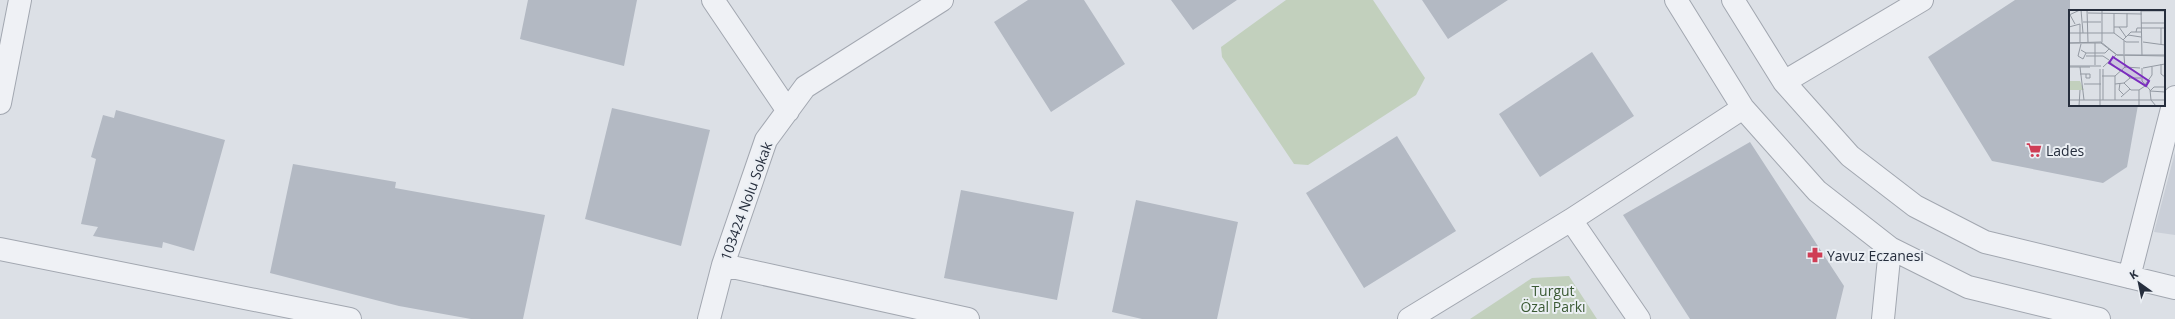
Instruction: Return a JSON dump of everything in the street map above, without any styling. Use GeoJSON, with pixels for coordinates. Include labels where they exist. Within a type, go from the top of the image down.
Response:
{"type":"FeatureCollection","features":[{"type":"Feature","properties":{"kind":"street"},"geometry":{"type":"LineString","coordinates":[[0,103],[20,0]]}},
{"type":"Feature","properties":{"kind":"street"},"geometry":{"type":"LineString","coordinates":[[713,0],[788,111]]}},
{"type":"Feature","properties":{"kind":"street","name":"103424 Nolu Sokak"},"geometry":{"type":"LineString","coordinates":[[709,319],[723,265],[766,140],[805,87],[942,0]]}},
{"type":"Feature","properties":{"kind":"street"},"geometry":{"type":"LineString","coordinates":[[1676,0],[1743,108],[1817,191],[1890,248],[1968,287],[2099,319]]}},
{"type":"Feature","properties":{"kind":"street"},"geometry":{"type":"LineString","coordinates":[[1733,0],[1784,82],[1850,156],[1915,206],[1985,242],[2175,288]]}},
{"type":"Feature","properties":{"kind":"street"},"geometry":{"type":"LineString","coordinates":[[1784,82],[1922,0]]}},
{"type":"Feature","properties":{"kind":"street"},"geometry":{"type":"LineString","coordinates":[[2129,277],[2175,97]]}},
{"type":"Feature","properties":{"kind":"street"},"geometry":{"type":"LineString","coordinates":[[1409,319],[1571,220],[1743,108]]}},
{"type":"Feature","properties":{"kind":"street"},"geometry":{"type":"LineString","coordinates":[[1571,220],[1639,319]]}},
{"type":"Feature","properties":{"kind":"street"},"geometry":{"type":"LineString","coordinates":[[1883,319],[1890,248]]}},
{"type":"Feature","properties":{"kind":"street"},"geometry":{"type":"LineString","coordinates":[[0,249],[350,319]]}},
{"type":"Feature","properties":{"kind":"street"},"geometry":{"type":"LineString","coordinates":[[723,265],[968,319]]}},
{"type":"Feature","properties":{"kind":"shaded area"},"geometry":{"type":"Polygon","coordinates":[[[2175,152],[2175,235],[2154,232],[2175,152]]]}},
{"type":"Feature","properties":{"kind":"green space"},"geometry":{"type":"Polygon","coordinates":[[[1286,0],[1373,0],[1425,78],[1416,95],[1308,165],[1294,164],[1222,57],[1221,47],[1286,0]]]}},
{"type":"Feature","properties":{"kind":"green space","name":"Turgut Özal Parkı"},"geometry":{"type":"Polygon","coordinates":[[[1569,276],[1597,319],[1470,319],[1532,278],[1569,276]]]}},
{"type":"Feature","properties":{"kind":"building"},"geometry":{"type":"Polygon","coordinates":[[[528,0],[637,0],[624,66],[520,39],[528,0]]]}},
{"type":"Feature","properties":{"kind":"building"},"geometry":{"type":"Polygon","coordinates":[[[1028,0],[1084,0],[1125,64],[1051,112],[994,22],[1028,0]]]}},
{"type":"Feature","properties":{"kind":"building"},"geometry":{"type":"Polygon","coordinates":[[[1171,0],[1237,0],[1193,30],[1171,0]]]}},
{"type":"Feature","properties":{"kind":"building"},"geometry":{"type":"Polygon","coordinates":[[[1422,0],[1508,0],[1448,39],[1422,0]]]}},
{"type":"Feature","properties":{"kind":"building"},"geometry":{"type":"Polygon","coordinates":[[[2015,0],[2070,0],[2069,106],[2138,106],[2127,167],[2103,183],[1992,161],[1928,57],[2015,0]]]}},
{"type":"Feature","properties":{"kind":"building"},"geometry":{"type":"Polygon","coordinates":[[[1592,52],[1634,116],[1540,177],[1499,114],[1592,52]]]}},
{"type":"Feature","properties":{"kind":"building"},"geometry":{"type":"Polygon","coordinates":[[[612,108],[710,130],[681,246],[585,219],[612,108]]]}},
{"type":"Feature","properties":{"kind":"building"},"geometry":{"type":"Polygon","coordinates":[[[116,110],[225,140],[194,251],[163,242],[162,248],[93,236],[98,227],[81,224],[96,159],[91,157],[103,115],[114,118],[116,110]]]}},
{"type":"Feature","properties":{"kind":"building"},"geometry":{"type":"Polygon","coordinates":[[[1397,136],[1456,231],[1364,288],[1306,193],[1397,136]]]}},
{"type":"Feature","properties":{"kind":"building"},"geometry":{"type":"Polygon","coordinates":[[[1750,142],[1844,286],[1836,319],[1690,319],[1623,215],[1750,142]]]}},
{"type":"Feature","properties":{"kind":"building"},"geometry":{"type":"Polygon","coordinates":[[[293,164],[396,182],[395,188],[545,215],[523,319],[471,319],[399,306],[270,273],[293,164]]]}},
{"type":"Feature","properties":{"kind":"building"},"geometry":{"type":"Polygon","coordinates":[[[961,190],[1074,212],[1057,300],[944,278],[961,190]]]}},
{"type":"Feature","properties":{"kind":"building"},"geometry":{"type":"Polygon","coordinates":[[[1136,200],[1238,222],[1217,319],[1142,319],[1112,312],[1136,200]]]}},
{"type":"Feature","properties":{"kind":"place","name":"Lades"},"geometry":{"type":"Point","coordinates":[2034,150]}},
{"type":"Feature","properties":{"kind":"place","name":"Yavuz Eczanesi"},"geometry":{"type":"Point","coordinates":[1815,255]}}]}
